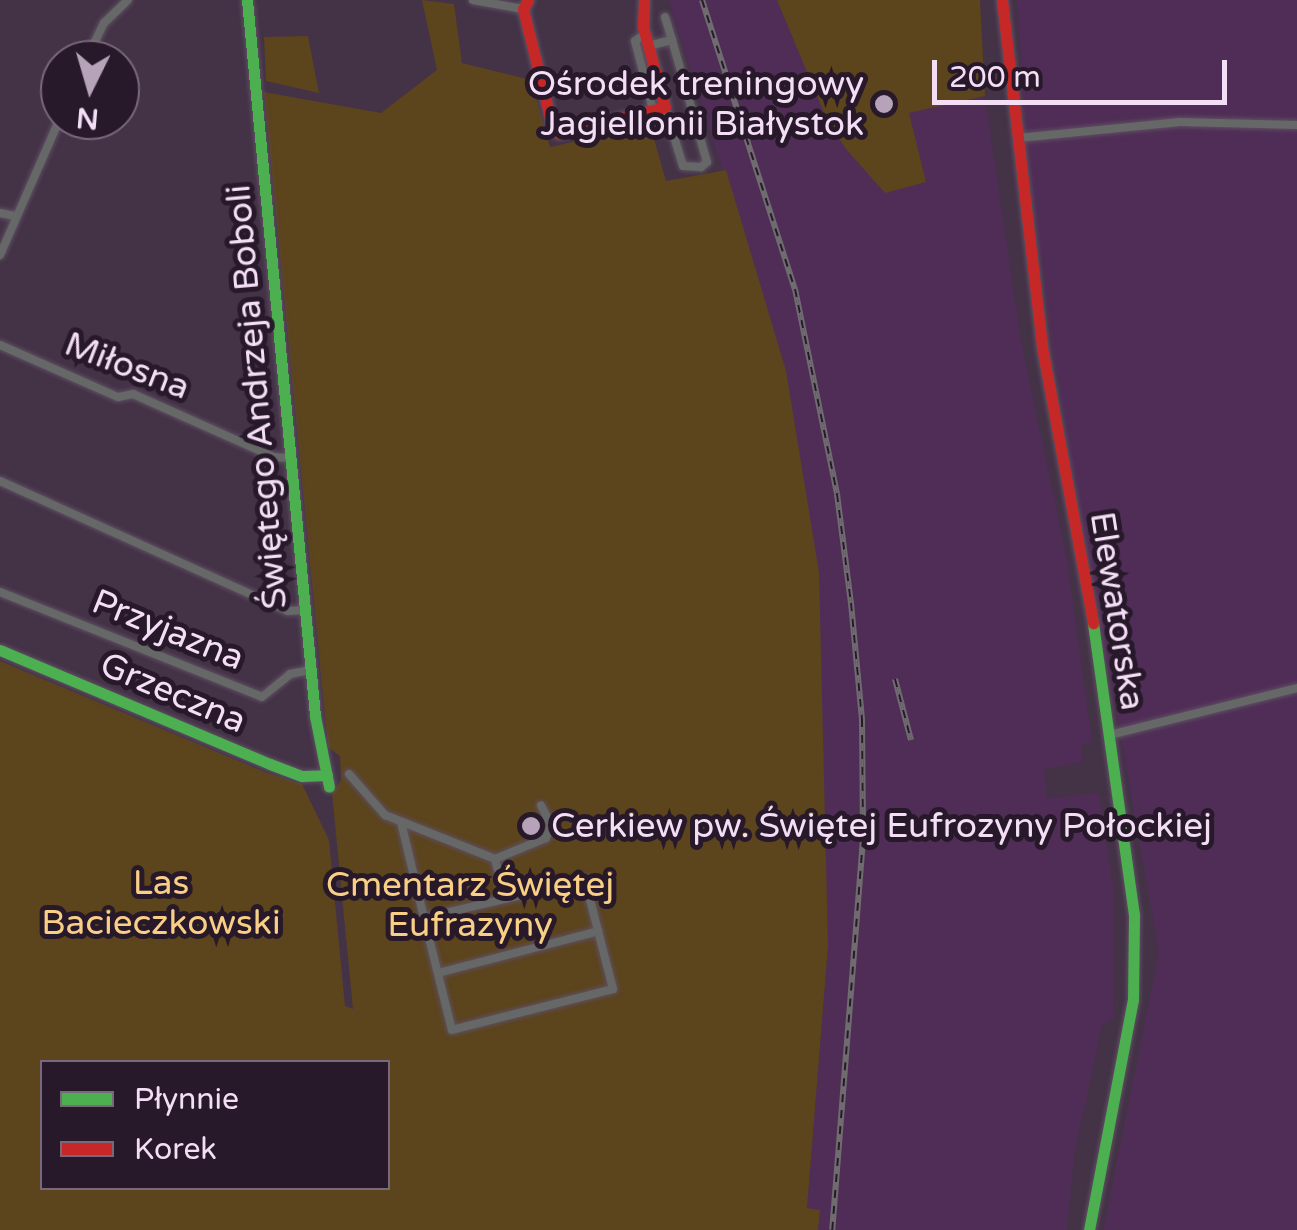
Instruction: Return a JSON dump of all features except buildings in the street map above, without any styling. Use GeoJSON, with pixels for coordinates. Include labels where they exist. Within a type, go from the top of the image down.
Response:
{"type":"FeatureCollection","features":[{"type":"Feature","properties":{"kind":"street"},"geometry":{"type":"LineString","coordinates":[[96,40],[104,23],[128,0]]}},
{"type":"Feature","properties":{"kind":"street","name":"Świętego Andrzeja Boboli"},"geometry":{"type":"LineString","coordinates":[[247,0],[310,670],[318,740],[328,781]]}},
{"type":"Feature","properties":{"kind":"street"},"geometry":{"type":"LineString","coordinates":[[472,0],[526,5],[553,129],[559,133],[659,108]]}},
{"type":"Feature","properties":{"kind":"street"},"geometry":{"type":"LineString","coordinates":[[644,0],[646,40],[659,108],[683,166],[701,167],[707,162],[665,17]]}},
{"type":"Feature","properties":{"kind":"street","name":"Elewatorska"},"geometry":{"type":"LineString","coordinates":[[1002,0],[1042,348],[1110,735],[1136,959],[1132,1009],[1089,1230]]}},
{"type":"Feature","properties":{"kind":"street"},"geometry":{"type":"LineString","coordinates":[[646,40],[672,40]]}},
{"type":"Feature","properties":{"kind":"street"},"geometry":{"type":"LineString","coordinates":[[1018,138],[1180,122],[1297,125]]}},
{"type":"Feature","properties":{"kind":"street"},"geometry":{"type":"LineString","coordinates":[[0,255],[50,140]]}},
{"type":"Feature","properties":{"kind":"street"},"geometry":{"type":"LineString","coordinates":[[0,213],[16,216]]}},
{"type":"Feature","properties":{"kind":"street","name":"Miłosna"},"geometry":{"type":"LineString","coordinates":[[0,345],[118,397],[132,394],[274,457],[290,458]]}},
{"type":"Feature","properties":{"kind":"street"},"geometry":{"type":"LineString","coordinates":[[0,481],[288,611],[305,610]]}},
{"type":"Feature","properties":{"kind":"street","name":"Przyjazna"},"geometry":{"type":"LineString","coordinates":[[0,592],[262,698],[290,674],[310,670]]}},
{"type":"Feature","properties":{"kind":"street","name":"Grzeczna"},"geometry":{"type":"LineString","coordinates":[[0,650],[270,764],[328,781]]}},
{"type":"Feature","properties":{"kind":"street"},"geometry":{"type":"LineString","coordinates":[[1110,735],[1297,688]]}},
{"type":"Feature","properties":{"kind":"street"},"geometry":{"type":"LineString","coordinates":[[348,774],[385,815],[495,859],[546,838],[551,824],[541,806]]}},
{"type":"Feature","properties":{"kind":"street"},"geometry":{"type":"LineString","coordinates":[[401,822],[424,918],[452,1030],[614,989],[585,880],[424,918]]}},
{"type":"Feature","properties":{"kind":"street"},"geometry":{"type":"LineString","coordinates":[[495,859],[505,899]]}},
{"type":"Feature","properties":{"kind":"street"},"geometry":{"type":"LineString","coordinates":[[438,973],[598,931]]}},
{"type":"Feature","properties":{"kind":"shaded area"},"geometry":{"type":"Polygon","coordinates":[[[669,0],[777,0],[827,120],[885,193],[909,113],[985,96],[1021,341],[1067,560],[1092,742],[1081,744],[1083,762],[1044,769],[1047,798],[1099,793],[1114,894],[1113,1019],[1102,1025],[1074,1157],[1067,1230],[818,1230],[820,1211],[807,1209],[828,946],[823,804],[783,362],[669,0]]]}},
{"type":"Feature","properties":{"kind":"shaded area"},"geometry":{"type":"Polygon","coordinates":[[[1017,0],[1297,0],[1297,1230],[1103,1230],[1159,952],[1054,362],[1026,147],[1017,0]]]}},
{"type":"Feature","properties":{"kind":"green space"},"geometry":{"type":"Polygon","coordinates":[[[422,0],[454,4],[462,63],[531,80],[550,147],[650,125],[666,181],[726,170],[786,371],[819,572],[828,946],[807,1208],[820,1210],[818,1230],[0,1230],[0,661],[267,773],[302,784],[329,840],[345,1006],[353,1009],[332,793],[341,780],[340,756],[328,747],[264,92],[381,113],[437,70],[422,0]]]}},
{"type":"Feature","properties":{"kind":"green space","name":"Ośrodek treningowy Jagiellonii Białystok"},"geometry":{"type":"Polygon","coordinates":[[[777,0],[980,0],[985,96],[909,113],[926,182],[885,193],[846,149],[827,120],[777,0]]]}},
{"type":"Feature","properties":{"kind":"green space"},"geometry":{"type":"Polygon","coordinates":[[[308,36],[319,93],[266,81],[264,37],[308,36]]]}},
{"type":"Feature","properties":{"kind":"railway"},"geometry":{"type":"LineString","coordinates":[[702,0],[795,289],[837,494],[851,603],[862,719],[863,839],[832,1230]]}},
{"type":"Feature","properties":{"kind":"railway"},"geometry":{"type":"LineString","coordinates":[[895,679],[911,740]]}},
{"type":"Feature","properties":{"kind":"traffic: fast"},"geometry":{"type":"LineString","coordinates":[[247,0],[315,716],[329,787]]}},
{"type":"Feature","properties":{"kind":"traffic: fast"},"geometry":{"type":"LineString","coordinates":[[1089,1230],[1133,1000],[1134,915],[1093,623]]}},
{"type":"Feature","properties":{"kind":"traffic: fast"},"geometry":{"type":"LineString","coordinates":[[0,650],[270,764],[302,776],[327,775]]}},
{"type":"Feature","properties":{"kind":"traffic: jam"},"geometry":{"type":"LineString","coordinates":[[528,0],[523,9],[553,129],[559,133],[665,107],[643,27],[644,0]]}},
{"type":"Feature","properties":{"kind":"traffic: jam"},"geometry":{"type":"LineString","coordinates":[[1002,0],[1042,347],[1093,623]]}},
{"type":"Feature","properties":{"kind":"place","name":"Ośrodek treningowy Jagiellonii Białystok"},"geometry":{"type":"Point","coordinates":[884,104]}},
{"type":"Feature","properties":{"kind":"place","name":"Cerkiew pw. Świętej Eufrozyny Połockiej"},"geometry":{"type":"Point","coordinates":[531,826]}},
{"type":"Feature","properties":{"kind":"park label","name":"Las Bacieczkowski"},"geometry":{"type":"Point","coordinates":[161,903]}},
{"type":"Feature","properties":{"kind":"park label","name":"Cmentarz Świętej Eufrazyny"},"geometry":{"type":"Point","coordinates":[470,905]}}]}
